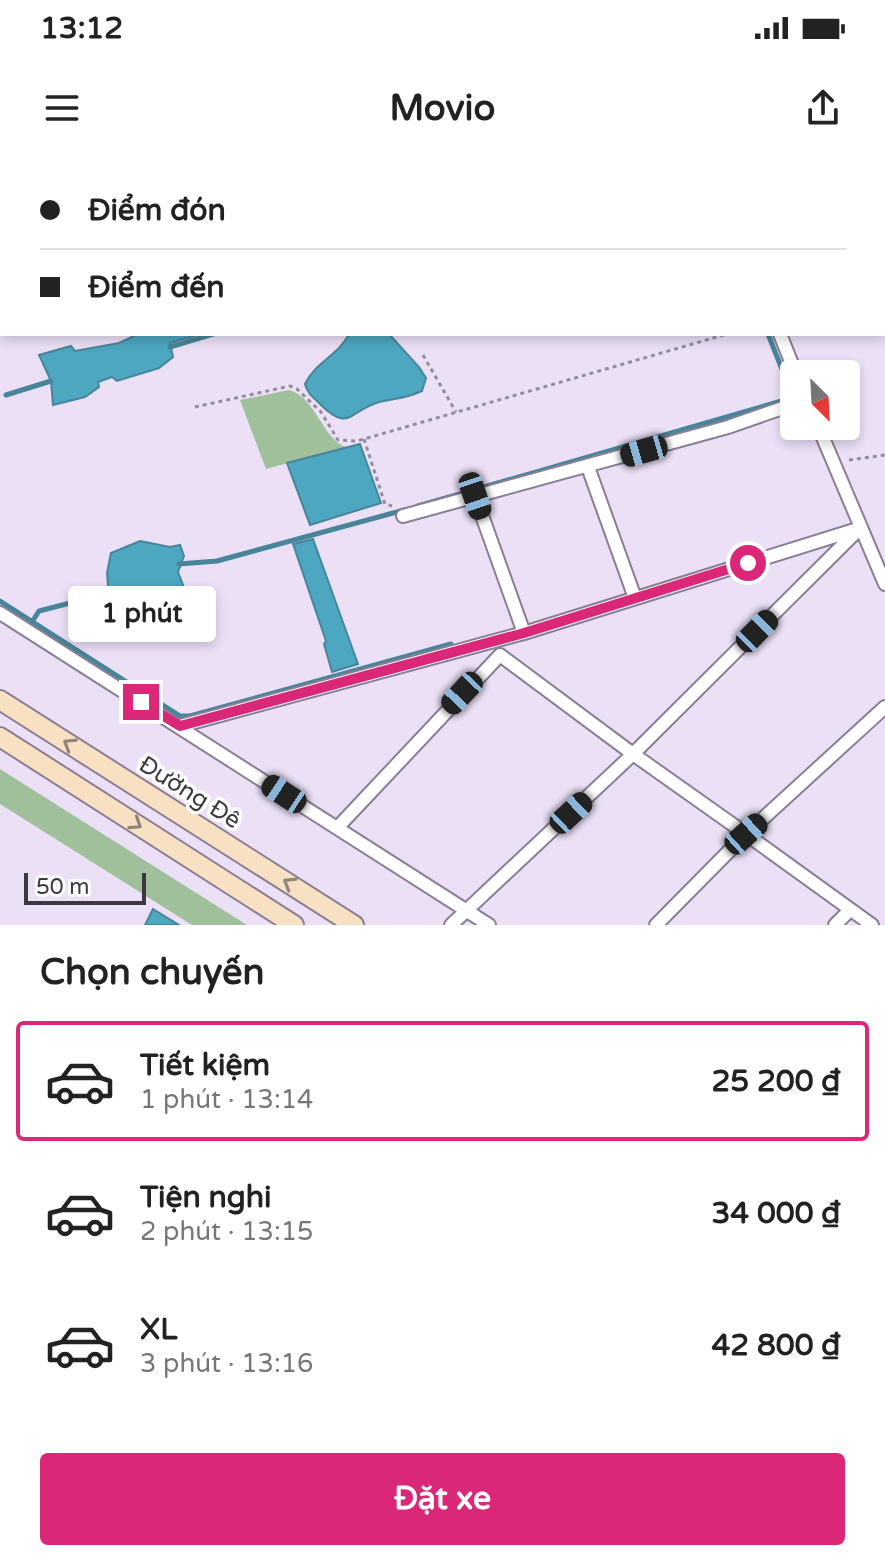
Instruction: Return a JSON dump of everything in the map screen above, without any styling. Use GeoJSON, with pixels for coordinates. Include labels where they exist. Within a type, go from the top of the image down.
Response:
{"type":"FeatureCollection","features":[{"type":"Feature","properties":{"kind":"street"},"geometry":{"type":"LineString","coordinates":[[781,336],[790,360]]}},
{"type":"Feature","properties":{"kind":"street"},"geometry":{"type":"LineString","coordinates":[[403,516],[588,467],[780,409]]}},
{"type":"Feature","properties":{"kind":"street"},"geometry":{"type":"LineString","coordinates":[[824,440],[885,584]]}},
{"type":"Feature","properties":{"kind":"street"},"geometry":{"type":"LineString","coordinates":[[588,467],[635,598]]}},
{"type":"Feature","properties":{"kind":"street"},"geometry":{"type":"LineString","coordinates":[[475,496],[524,633]]}},
{"type":"Feature","properties":{"kind":"street"},"geometry":{"type":"LineString","coordinates":[[180,726],[524,633],[861,528]]}},
{"type":"Feature","properties":{"kind":"street"},"geometry":{"type":"LineString","coordinates":[[451,925],[633,754],[861,528]]}},
{"type":"Feature","properties":{"kind":"street"},"geometry":{"type":"LineString","coordinates":[[0,613],[489,925]]}},
{"type":"Feature","properties":{"kind":"street"},"geometry":{"type":"LineString","coordinates":[[337,828],[500,655],[499,639]]}},
{"type":"Feature","properties":{"kind":"street"},"geometry":{"type":"LineString","coordinates":[[500,655],[872,925]]}},
{"type":"Feature","properties":{"kind":"street","name":"Đường Đê"},"geometry":{"type":"LineString","coordinates":[[0,700],[354,925]]}},
{"type":"Feature","properties":{"kind":"street"},"geometry":{"type":"LineString","coordinates":[[656,925],[746,834],[885,707]]}},
{"type":"Feature","properties":{"kind":"street"},"geometry":{"type":"LineString","coordinates":[[0,737],[294,925]]}},
{"type":"Feature","properties":{"kind":"street"},"geometry":{"type":"LineString","coordinates":[[835,925],[850,910]]}},
{"type":"Feature","properties":{"kind":"path"},"geometry":{"type":"LineString","coordinates":[[195,407],[290,386],[321,412],[338,440],[347,442],[720,336]]}},
{"type":"Feature","properties":{"kind":"path"},"geometry":{"type":"LineString","coordinates":[[423,355],[456,412]]}},
{"type":"Feature","properties":{"kind":"path"},"geometry":{"type":"LineString","coordinates":[[364,439],[385,504],[392,506]]}},
{"type":"Feature","properties":{"kind":"path"},"geometry":{"type":"LineString","coordinates":[[833,463],[885,455]]}},
{"type":"Feature","properties":{"kind":"green space"},"geometry":{"type":"Polygon","coordinates":[[[289,390],[306,401],[331,436],[346,447],[266,469],[240,400],[289,390]]]}},
{"type":"Feature","properties":{"kind":"green space"},"geometry":{"type":"Polygon","coordinates":[[[0,769],[247,925],[192,925],[0,804],[0,769]]]}},
{"type":"Feature","properties":{"kind":"water"},"geometry":{"type":"Polygon","coordinates":[[[134,336],[193,336],[170,343],[173,357],[159,368],[117,381],[112,377],[98,382],[99,387],[85,397],[53,405],[51,381],[39,355],[71,346],[75,351],[119,343],[134,336]]]}},
{"type":"Feature","properties":{"kind":"water"},"geometry":{"type":"Polygon","coordinates":[[[348,336],[391,336],[426,378],[422,391],[379,402],[349,417],[337,417],[330,413],[311,395],[305,384],[309,376],[348,336]]]}},
{"type":"Feature","properties":{"kind":"water"},"geometry":{"type":"Polygon","coordinates":[[[360,444],[381,503],[310,525],[287,463],[360,444]]]}},
{"type":"Feature","properties":{"kind":"water"},"geometry":{"type":"Polygon","coordinates":[[[313,539],[358,664],[332,672],[324,644],[326,641],[293,544],[313,539]]]}},
{"type":"Feature","properties":{"kind":"water"},"geometry":{"type":"Polygon","coordinates":[[[140,541],[170,547],[180,545],[184,556],[178,572],[189,600],[176,606],[109,599],[107,573],[111,553],[140,541]]]}},
{"type":"Feature","properties":{"kind":"water"},"geometry":{"type":"Polygon","coordinates":[[[153,909],[179,925],[145,925],[153,909]]]}},
{"type":"Feature","properties":{"kind":"waterway"},"geometry":{"type":"LineString","coordinates":[[170,347],[206,336]]}},
{"type":"Feature","properties":{"kind":"waterway"},"geometry":{"type":"LineString","coordinates":[[418,506],[785,400],[790,395],[789,387],[769,336]]}},
{"type":"Feature","properties":{"kind":"waterway"},"geometry":{"type":"LineString","coordinates":[[6,395],[51,381]]}},
{"type":"Feature","properties":{"kind":"waterway"},"geometry":{"type":"LineString","coordinates":[[179,564],[217,561],[404,510]]}},
{"type":"Feature","properties":{"kind":"waterway"},"geometry":{"type":"LineString","coordinates":[[32,622],[39,611],[109,593]]}},
{"type":"Feature","properties":{"kind":"waterway"},"geometry":{"type":"LineString","coordinates":[[0,601],[180,716],[190,716],[451,644]]}},
{"type":"Feature","properties":{"kind":"route"},"geometry":{"type":"LineString","coordinates":[[141,702],[180,726],[524,633],[748,563]]}}]}
